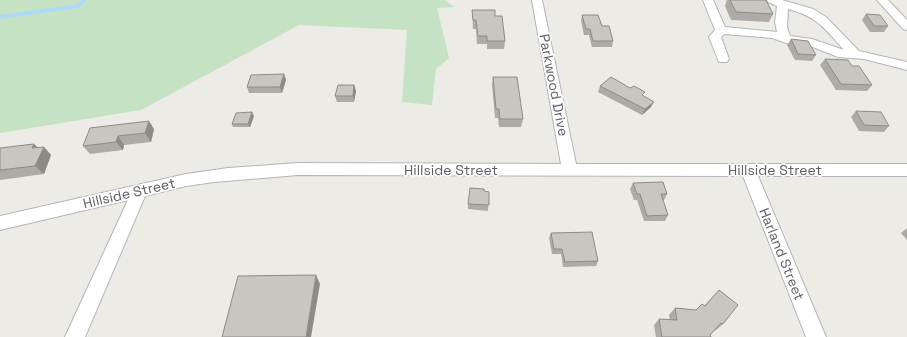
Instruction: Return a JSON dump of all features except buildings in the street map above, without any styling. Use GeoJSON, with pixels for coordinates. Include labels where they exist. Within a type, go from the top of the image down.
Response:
{"type":"FeatureCollection","features":[{"type":"Feature","properties":{"kind":"street","name":"Parkwood Drive"},"geometry":{"type":"LineString","coordinates":[[537,0],[570,170]]}},
{"type":"Feature","properties":{"kind":"street"},"geometry":{"type":"LineString","coordinates":[[708,0],[722,30]]}},
{"type":"Feature","properties":{"kind":"street"},"geometry":{"type":"LineString","coordinates":[[882,0],[907,27]]}},
{"type":"Feature","properties":{"kind":"street"},"geometry":{"type":"LineString","coordinates":[[786,39],[782,34],[781,16],[778,2],[809,11],[822,19],[855,54]]}},
{"type":"Feature","properties":{"kind":"street"},"geometry":{"type":"LineString","coordinates":[[722,30],[773,35],[786,39],[812,43],[838,53],[864,55],[907,66]]}},
{"type":"Feature","properties":{"kind":"street"},"geometry":{"type":"LineString","coordinates":[[722,30],[715,37],[723,59]]}},
{"type":"Feature","properties":{"kind":"street","name":"Hillside Street"},"geometry":{"type":"LineString","coordinates":[[0,223],[202,177],[252,172],[298,170],[907,170]]}},
{"type":"Feature","properties":{"kind":"street","name":"Harland Street"},"geometry":{"type":"LineString","coordinates":[[748,170],[816,337]]}},
{"type":"Feature","properties":{"kind":"street"},"geometry":{"type":"LineString","coordinates":[[76,337],[140,190]]}},
{"type":"Feature","properties":{"kind":"green space"},"geometry":{"type":"Polygon","coordinates":[[[0,0],[445,0],[454,7],[437,8],[449,58],[436,69],[432,105],[402,102],[407,30],[299,25],[141,110],[0,133],[0,0]]]}},
{"type":"Feature","properties":{"kind":"waterway"},"geometry":{"type":"LineString","coordinates":[[0,17],[78,6],[84,0]]}}]}
